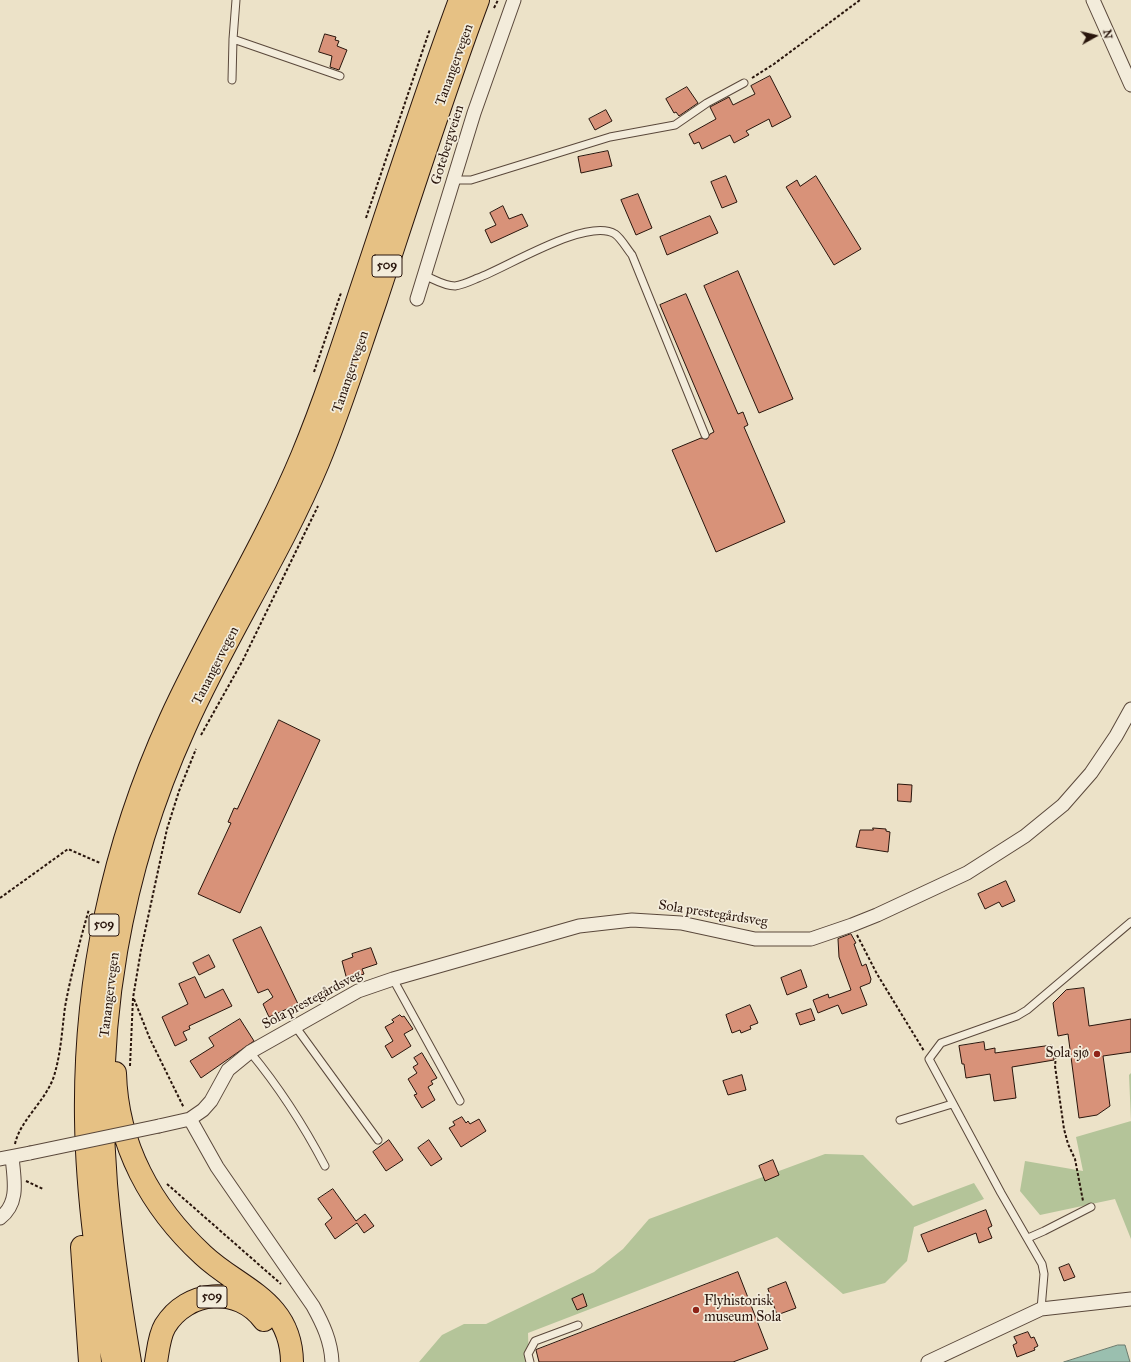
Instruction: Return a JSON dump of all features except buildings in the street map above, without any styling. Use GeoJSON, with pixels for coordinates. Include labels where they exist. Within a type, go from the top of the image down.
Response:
{"type":"FeatureCollection","features":[{"type":"Feature","properties":{"kind":"highway","name":"Tanangervegen"},"geometry":{"type":"LineString","coordinates":[[113,1362],[96,1261],[86,1120],[87,1063],[92,1001],[102,931],[123,846],[143,786],[177,706],[280,506],[318,415],[420,113],[460,0]]}},
{"type":"Feature","properties":{"kind":"highway","name":"Tanangervegen"},"geometry":{"type":"LineString","coordinates":[[130,1362],[110,1232],[103,1120],[103,1064],[108,1003],[116,948],[138,850],[158,792],[185,727],[223,649],[296,513],[337,415],[436,119],[485,7]]}},
{"type":"Feature","properties":{"kind":"highway","name":"509"},"geometry":{"type":"LineString","coordinates":[[116,948],[116,1085],[120,1116],[134,1159],[162,1211],[184,1237],[204,1256],[254,1292],[271,1308],[283,1326],[289,1339],[292,1362]]}},
{"type":"Feature","properties":{"kind":"highway","name":"509"},"geometry":{"type":"LineString","coordinates":[[87,1063],[75,1138],[90,1362]]}},
{"type":"Feature","properties":{"kind":"highway","name":"509"},"geometry":{"type":"LineString","coordinates":[[156,1362],[164,1327],[174,1315],[187,1303],[204,1297],[223,1296],[244,1302],[261,1316],[271,1330],[279,1353],[279,1362]]}},
{"type":"Feature","properties":{"kind":"street","name":"Gotebergveien"},"geometry":{"type":"LineString","coordinates":[[417,300],[426,276],[474,113],[514,0]]}},
{"type":"Feature","properties":{"kind":"street"},"geometry":{"type":"LineString","coordinates":[[1093,0],[1131,85]]}},
{"type":"Feature","properties":{"kind":"street","name":"Sola prestegårdsveg"},"geometry":{"type":"LineString","coordinates":[[190,1119],[203,1110],[211,1100],[228,1070],[238,1060],[358,991],[393,979],[579,926],[632,920],[681,923],[755,939],[811,939],[852,925],[967,873],[1025,836],[1063,805],[1092,773],[1116,736],[1131,709]]}},
{"type":"Feature","properties":{"kind":"street"},"geometry":{"type":"LineString","coordinates":[[0,1218],[13,1202],[15,1186],[6,1158],[190,1119],[217,1167],[314,1306],[325,1328],[331,1349],[332,1362]]}},
{"type":"Feature","properties":{"kind":"street"},"geometry":{"type":"LineString","coordinates":[[928,1362],[1042,1309],[1131,1299]]}},
{"type":"Feature","properties":{"kind":"lane"},"geometry":{"type":"LineString","coordinates":[[232,80],[236,0]]}},
{"type":"Feature","properties":{"kind":"lane"},"geometry":{"type":"LineString","coordinates":[[233,39],[340,76]]}},
{"type":"Feature","properties":{"kind":"lane"},"geometry":{"type":"LineString","coordinates":[[454,180],[471,180],[610,137],[675,124],[707,103],[744,83]]}},
{"type":"Feature","properties":{"kind":"lane"},"geometry":{"type":"LineString","coordinates":[[426,276],[443,284],[454,286],[491,273],[531,253],[576,234],[605,230],[616,234],[632,255],[705,435]]}},
{"type":"Feature","properties":{"kind":"lane"},"geometry":{"type":"LineString","coordinates":[[1042,1309],[1044,1274],[1042,1264],[952,1104],[929,1059],[941,1043],[1017,1016],[1027,1010],[1131,922]]}},
{"type":"Feature","properties":{"kind":"lane"},"geometry":{"type":"LineString","coordinates":[[393,979],[460,1101]]}},
{"type":"Feature","properties":{"kind":"lane"},"geometry":{"type":"LineString","coordinates":[[295,1026],[378,1140]]}},
{"type":"Feature","properties":{"kind":"lane"},"geometry":{"type":"LineString","coordinates":[[250,1052],[265,1070],[306,1132],[325,1166]]}},
{"type":"Feature","properties":{"kind":"lane"},"geometry":{"type":"LineString","coordinates":[[900,1120],[952,1104]]}},
{"type":"Feature","properties":{"kind":"lane"},"geometry":{"type":"LineString","coordinates":[[1028,1238],[1044,1232],[1091,1207]]}},
{"type":"Feature","properties":{"kind":"lane"},"geometry":{"type":"LineString","coordinates":[[530,1362],[528,1354],[535,1341],[578,1325]]}},
{"type":"Feature","properties":{"kind":"path"},"geometry":{"type":"LineString","coordinates":[[485,7],[498,0]]}},
{"type":"Feature","properties":{"kind":"path"},"geometry":{"type":"LineString","coordinates":[[744,83],[774,64],[860,0]]}},
{"type":"Feature","properties":{"kind":"path"},"geometry":{"type":"LineString","coordinates":[[201,736],[243,660],[320,503]]}},
{"type":"Feature","properties":{"kind":"path"},"geometry":{"type":"LineString","coordinates":[[130,1067],[133,998],[140,950],[167,829],[179,791],[198,743]]}},
{"type":"Feature","properties":{"kind":"path"},"geometry":{"type":"LineString","coordinates":[[0,898],[68,849],[100,863]]}},
{"type":"Feature","properties":{"kind":"path"},"geometry":{"type":"LineString","coordinates":[[852,925],[878,974],[929,1059]]}},
{"type":"Feature","properties":{"kind":"path"},"geometry":{"type":"LineString","coordinates":[[133,998],[150,1039],[190,1119]]}},
{"type":"Feature","properties":{"kind":"path"},"geometry":{"type":"LineString","coordinates":[[1056,1056],[1055,1066],[1064,1129],[1068,1144],[1075,1159],[1082,1193],[1083,1211]]}},
{"type":"Feature","properties":{"kind":"path"},"geometry":{"type":"LineString","coordinates":[[166,1183],[284,1286]]}},
{"type":"Feature","properties":{"kind":"shaded area"},"geometry":{"type":"Polygon","coordinates":[[[1131,1073],[1131,1121],[1129,1075],[1131,1073]]]}},
{"type":"Feature","properties":{"kind":"shaded area"},"geometry":{"type":"Polygon","coordinates":[[[1131,1121],[1131,1239],[1115,1199],[1040,1215],[1020,1191],[1025,1161],[1083,1171],[1076,1137],[1131,1121]]]}},
{"type":"Feature","properties":{"kind":"shaded area"},"geometry":{"type":"Polygon","coordinates":[[[825,1154],[863,1155],[913,1206],[974,1183],[984,1199],[914,1227],[907,1261],[885,1283],[843,1294],[777,1237],[528,1333],[529,1362],[419,1362],[442,1335],[464,1324],[486,1324],[594,1272],[623,1249],[649,1219],[825,1154]]]}},
{"type":"Feature","properties":{"kind":"shaded area"},"geometry":{"type":"Polygon","coordinates":[[[1118,1345],[1125,1345],[1130,1362],[1064,1362],[1118,1345]]]}},
{"type":"Feature","properties":{"kind":"place","name":"Sola sjø"},"geometry":{"type":"Point","coordinates":[1097,1054]}},
{"type":"Feature","properties":{"kind":"place","name":"Flyhistorisk museum Sola"},"geometry":{"type":"Point","coordinates":[696,1310]}}]}
